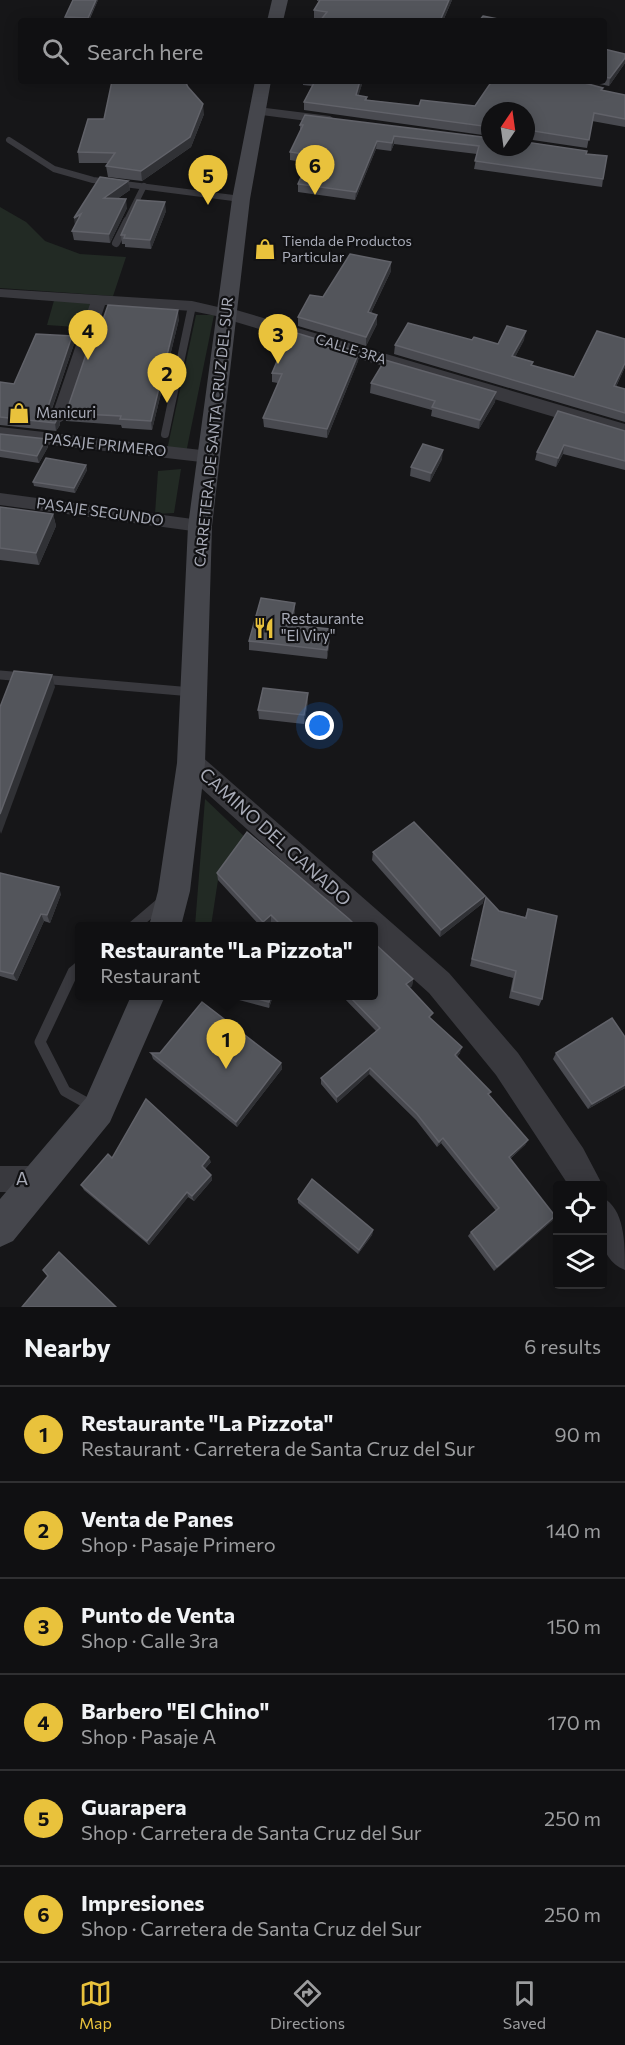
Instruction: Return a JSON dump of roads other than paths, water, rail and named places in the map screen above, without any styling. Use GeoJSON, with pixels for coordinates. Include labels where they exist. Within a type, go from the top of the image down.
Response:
{"type":"FeatureCollection","features":[{"type":"Feature","properties":{"kind":"main road"},"geometry":{"type":"LineString","coordinates":[[276,18],[280,0]]}},
{"type":"Feature","properties":{"kind":"main road","name":"CARRETERA DE SANTA CRUZ DEL SUR"},"geometry":{"type":"LineString","coordinates":[[166,922],[174,891],[191,763],[200,526],[241,200],[262,84]]}},
{"type":"Feature","properties":{"kind":"main road"},"geometry":{"type":"LineString","coordinates":[[0,1228],[98,1110],[147,1000]]}},
{"type":"Feature","properties":{"kind":"street"},"geometry":{"type":"LineString","coordinates":[[258,111],[340,121]]}},
{"type":"Feature","properties":{"kind":"street","name":"CALLE 3RA"},"geometry":{"type":"LineString","coordinates":[[0,293],[192,306],[226,313],[625,431]]}},
{"type":"Feature","properties":{"kind":"street"},"geometry":{"type":"LineString","coordinates":[[59,418],[99,300]]}},
{"type":"Feature","properties":{"kind":"street","name":"PASAJE PRIMERO"},"geometry":{"type":"LineString","coordinates":[[0,433],[210,457]]}},
{"type":"Feature","properties":{"kind":"street","name":"PASAJE SEGUNDO"},"geometry":{"type":"LineString","coordinates":[[0,499],[200,526]]}},
{"type":"Feature","properties":{"kind":"street","name":"CAMINO DEL GANADO"},"geometry":{"type":"LineString","coordinates":[[191,763],[370,922]]}},
{"type":"Feature","properties":{"kind":"street","name":"CAMINO DEL GANADO"},"geometry":{"type":"LineString","coordinates":[[378,929],[439,983],[507,1064],[585,1181]]}},
{"type":"Feature","properties":{"kind":"street","name":"A"},"geometry":{"type":"LineString","coordinates":[[0,1179],[43,1179]]}},
{"type":"Feature","properties":{"kind":"street"},"geometry":{"type":"LineString","coordinates":[[607,1220],[625,1253]]}},
{"type":"Feature","properties":{"kind":"lane"},"geometry":{"type":"LineString","coordinates":[[9,140],[54,169],[93,180],[241,200]]}},
{"type":"Feature","properties":{"kind":"lane"},"geometry":{"type":"LineString","coordinates":[[116,243],[144,186]]}},
{"type":"Feature","properties":{"kind":"lane"},"geometry":{"type":"LineString","coordinates":[[165,434],[192,306]]}},
{"type":"Feature","properties":{"kind":"lane"},"geometry":{"type":"LineString","coordinates":[[0,675],[193,692]]}},
{"type":"Feature","properties":{"kind":"lane"},"geometry":{"type":"LineString","coordinates":[[140,922],[174,891]]}},
{"type":"Feature","properties":{"kind":"lane"},"geometry":{"type":"LineString","coordinates":[[75,970],[40,1042],[65,1090],[98,1110]]}},
{"type":"Feature","properties":{"kind":"place","name":"Impresiones"},"geometry":{"type":"Point","coordinates":[315,195]}},
{"type":"Feature","properties":{"kind":"place","name":"Guarapera"},"geometry":{"type":"Point","coordinates":[208,205]}},
{"type":"Feature","properties":{"kind":"place","name":"Tienda de Productos Particular"},"geometry":{"type":"Point","coordinates":[265,249]}},
{"type":"Feature","properties":{"kind":"place","name":"Barbero \"El Chino\""},"geometry":{"type":"Point","coordinates":[88,360]}},
{"type":"Feature","properties":{"kind":"place","name":"Punto de Venta"},"geometry":{"type":"Point","coordinates":[278,364]}},
{"type":"Feature","properties":{"kind":"place","name":"Venta de Panes"},"geometry":{"type":"Point","coordinates":[167,403]}},
{"type":"Feature","properties":{"kind":"place","name":"Manicuri"},"geometry":{"type":"Point","coordinates":[19,413]}},
{"type":"Feature","properties":{"kind":"place","name":"Restaurante \"El Viry\""},"geometry":{"type":"Point","coordinates":[264,628]}},
{"type":"Feature","properties":{"kind":"place","name":"Restaurante \"La Pizzota\""},"geometry":{"type":"Point","coordinates":[226,1069]}}]}
